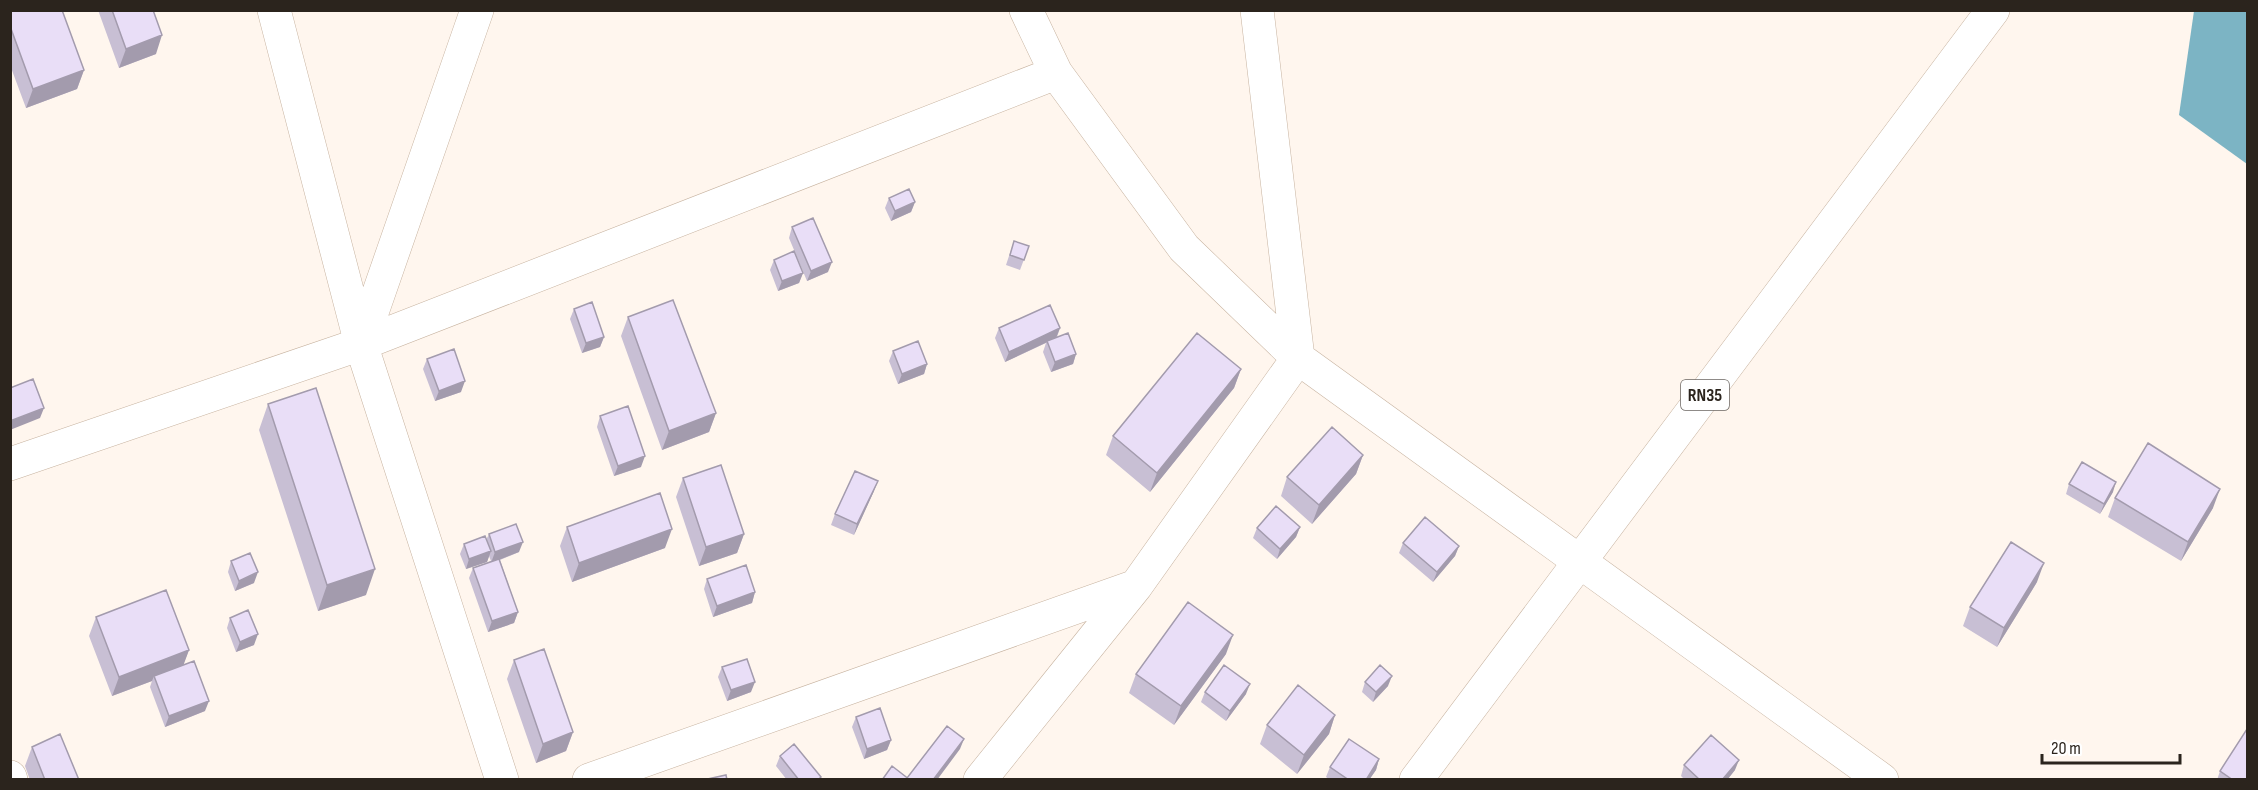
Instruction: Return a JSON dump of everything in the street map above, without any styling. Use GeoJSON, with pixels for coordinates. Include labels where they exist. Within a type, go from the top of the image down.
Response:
{"type":"FeatureCollection","features":[{"type":"Feature","properties":{"kind":"street"},"geometry":{"type":"LineString","coordinates":[[274,10],[361,344],[502,780]]}},
{"type":"Feature","properties":{"kind":"street"},"geometry":{"type":"LineString","coordinates":[[361,344],[477,10]]}},
{"type":"Feature","properties":{"kind":"street"},"geometry":{"type":"LineString","coordinates":[[1026,10],[1056,73],[1184,248],[1298,358],[1882,780]]}},
{"type":"Feature","properties":{"kind":"street"},"geometry":{"type":"LineString","coordinates":[[980,780],[1136,585],[1298,358],[1257,10]]}},
{"type":"Feature","properties":{"kind":"street","name":"RN35"},"geometry":{"type":"LineString","coordinates":[[1416,780],[1993,10]]}},
{"type":"Feature","properties":{"kind":"street"},"geometry":{"type":"LineString","coordinates":[[10,464],[361,344],[1056,73]]}},
{"type":"Feature","properties":{"kind":"street"},"geometry":{"type":"LineString","coordinates":[[589,780],[1136,585]]}},
{"type":"Feature","properties":{"kind":"water"},"geometry":{"type":"Polygon","coordinates":[[[2194,11],[2247,11],[2247,164],[2179,115],[2194,11]]]}},
{"type":"Feature","properties":{"kind":"building"},"geometry":{"type":"Polygon","coordinates":[[[10,10],[62,10],[84,70],[33,89],[10,26],[10,10]]]}},
{"type":"Feature","properties":{"kind":"building"},"geometry":{"type":"Polygon","coordinates":[[[112,10],[153,10],[162,35],[126,49],[112,10]]]}},
{"type":"Feature","properties":{"kind":"building"},"geometry":{"type":"Polygon","coordinates":[[[909,189],[915,202],[895,211],[889,198],[909,189]]]}},
{"type":"Feature","properties":{"kind":"building"},"geometry":{"type":"Polygon","coordinates":[[[813,218],[832,262],[811,271],[792,227],[813,218]]]}},
{"type":"Feature","properties":{"kind":"building"},"geometry":{"type":"Polygon","coordinates":[[[1014,241],[1029,246],[1024,260],[1010,255],[1014,241]]]}},
{"type":"Feature","properties":{"kind":"building"},"geometry":{"type":"Polygon","coordinates":[[[794,251],[803,273],[782,281],[774,260],[794,251]]]}},
{"type":"Feature","properties":{"kind":"building"},"geometry":{"type":"Polygon","coordinates":[[[673,300],[716,413],[669,431],[628,317],[673,300]]]}},
{"type":"Feature","properties":{"kind":"building"},"geometry":{"type":"Polygon","coordinates":[[[592,302],[604,337],[586,343],[574,309],[592,302]]]}},
{"type":"Feature","properties":{"kind":"building"},"geometry":{"type":"Polygon","coordinates":[[[1050,305],[1060,328],[1009,352],[999,328],[1050,305]]]}},
{"type":"Feature","properties":{"kind":"building"},"geometry":{"type":"Polygon","coordinates":[[[1068,333],[1076,354],[1055,362],[1047,341],[1068,333]]]}},
{"type":"Feature","properties":{"kind":"building"},"geometry":{"type":"Polygon","coordinates":[[[1197,333],[1241,369],[1157,473],[1113,436],[1197,333]]]}},
{"type":"Feature","properties":{"kind":"building"},"geometry":{"type":"Polygon","coordinates":[[[918,341],[927,364],[902,374],[893,351],[918,341]]]}},
{"type":"Feature","properties":{"kind":"building"},"geometry":{"type":"Polygon","coordinates":[[[454,349],[465,381],[439,391],[427,359],[454,349]]]}},
{"type":"Feature","properties":{"kind":"building"},"geometry":{"type":"Polygon","coordinates":[[[33,379],[44,408],[10,421],[10,388],[33,379]]]}},
{"type":"Feature","properties":{"kind":"building"},"geometry":{"type":"Polygon","coordinates":[[[316,388],[375,569],[327,585],[268,404],[316,388]]]}},
{"type":"Feature","properties":{"kind":"building"},"geometry":{"type":"Polygon","coordinates":[[[628,406],[645,456],[618,466],[600,416],[628,406]]]}},
{"type":"Feature","properties":{"kind":"building"},"geometry":{"type":"Polygon","coordinates":[[[1332,427],[1363,455],[1319,505],[1287,477],[1332,427]]]}},
{"type":"Feature","properties":{"kind":"building"},"geometry":{"type":"Polygon","coordinates":[[[2148,443],[2220,489],[2188,542],[2115,498],[2148,443]]]}},
{"type":"Feature","properties":{"kind":"building"},"geometry":{"type":"Polygon","coordinates":[[[2082,462],[2116,482],[2104,504],[2069,484],[2082,462]]]}},
{"type":"Feature","properties":{"kind":"building"},"geometry":{"type":"Polygon","coordinates":[[[721,465],[744,534],[706,547],[683,478],[721,465]]]}},
{"type":"Feature","properties":{"kind":"building"},"geometry":{"type":"Polygon","coordinates":[[[855,471],[878,481],[857,524],[835,514],[855,471]]]}},
{"type":"Feature","properties":{"kind":"building"},"geometry":{"type":"Polygon","coordinates":[[[660,493],[672,529],[579,563],[567,527],[660,493]]]}},
{"type":"Feature","properties":{"kind":"building"},"geometry":{"type":"Polygon","coordinates":[[[1276,506],[1300,527],[1280,549],[1257,528],[1276,506]]]}},
{"type":"Feature","properties":{"kind":"building"},"geometry":{"type":"Polygon","coordinates":[[[1425,517],[1459,546],[1437,572],[1403,543],[1425,517]]]}},
{"type":"Feature","properties":{"kind":"building"},"geometry":{"type":"Polygon","coordinates":[[[516,524],[523,542],[495,552],[489,534],[516,524]]]}},
{"type":"Feature","properties":{"kind":"building"},"geometry":{"type":"Polygon","coordinates":[[[485,536],[491,551],[469,559],[464,544],[485,536]]]}},
{"type":"Feature","properties":{"kind":"building"},"geometry":{"type":"Polygon","coordinates":[[[2011,542],[2044,563],[2004,628],[1970,607],[2011,542]]]}},
{"type":"Feature","properties":{"kind":"building"},"geometry":{"type":"Polygon","coordinates":[[[250,553],[258,572],[239,581],[231,561],[250,553]]]}},
{"type":"Feature","properties":{"kind":"building"},"geometry":{"type":"Polygon","coordinates":[[[499,559],[518,612],[492,621],[473,568],[499,559]]]}},
{"type":"Feature","properties":{"kind":"building"},"geometry":{"type":"Polygon","coordinates":[[[746,565],[755,592],[717,606],[707,579],[746,565]]]}},
{"type":"Feature","properties":{"kind":"building"},"geometry":{"type":"Polygon","coordinates":[[[166,590],[189,650],[119,677],[96,617],[166,590]]]}},
{"type":"Feature","properties":{"kind":"building"},"geometry":{"type":"Polygon","coordinates":[[[1188,602],[1233,635],[1181,706],[1136,674],[1188,602]]]}},
{"type":"Feature","properties":{"kind":"building"},"geometry":{"type":"Polygon","coordinates":[[[248,610],[258,634],[240,642],[230,618],[248,610]]]}},
{"type":"Feature","properties":{"kind":"building"},"geometry":{"type":"Polygon","coordinates":[[[544,649],[573,732],[543,744],[514,660],[544,649]]]}},
{"type":"Feature","properties":{"kind":"building"},"geometry":{"type":"Polygon","coordinates":[[[747,659],[755,682],[731,690],[722,667],[747,659]]]}},
{"type":"Feature","properties":{"kind":"building"},"geometry":{"type":"Polygon","coordinates":[[[194,661],[209,701],[169,716],[154,676],[194,661]]]}},
{"type":"Feature","properties":{"kind":"building"},"geometry":{"type":"Polygon","coordinates":[[[1224,665],[1250,684],[1230,711],[1205,692],[1224,665]]]}},
{"type":"Feature","properties":{"kind":"building"},"geometry":{"type":"Polygon","coordinates":[[[1380,665],[1392,676],[1376,692],[1365,682],[1380,665]]]}},
{"type":"Feature","properties":{"kind":"building"},"geometry":{"type":"Polygon","coordinates":[[[1298,685],[1335,715],[1304,755],[1267,725],[1298,685]]]}},
{"type":"Feature","properties":{"kind":"building"},"geometry":{"type":"Polygon","coordinates":[[[880,708],[891,740],[867,749],[856,717],[880,708]]]}},
{"type":"Feature","properties":{"kind":"building"},"geometry":{"type":"Polygon","coordinates":[[[947,726],[964,739],[933,780],[907,778],[947,726]]]}},
{"type":"Feature","properties":{"kind":"building"},"geometry":{"type":"Polygon","coordinates":[[[2247,729],[2247,780],[2233,780],[2220,771],[2247,729]]]}},
{"type":"Feature","properties":{"kind":"building"},"geometry":{"type":"Polygon","coordinates":[[[60,734],[79,780],[45,780],[32,747],[60,734]]]}},
{"type":"Feature","properties":{"kind":"building"},"geometry":{"type":"Polygon","coordinates":[[[1711,735],[1739,760],[1722,780],[1700,780],[1684,765],[1711,735]]]}},
{"type":"Feature","properties":{"kind":"building"},"geometry":{"type":"Polygon","coordinates":[[[1349,739],[1379,759],[1366,780],[1349,780],[1330,767],[1349,739]]]}},
{"type":"Feature","properties":{"kind":"building"},"geometry":{"type":"Polygon","coordinates":[[[794,744],[821,777],[818,780],[799,780],[780,756],[794,744]]]}},
{"type":"Feature","properties":{"kind":"building"},"geometry":{"type":"Polygon","coordinates":[[[892,766],[910,780],[882,780],[892,766]]]}},
{"type":"Feature","properties":{"kind":"building"},"geometry":{"type":"Polygon","coordinates":[[[726,775],[727,780],[703,780],[726,775]]]}}]}
